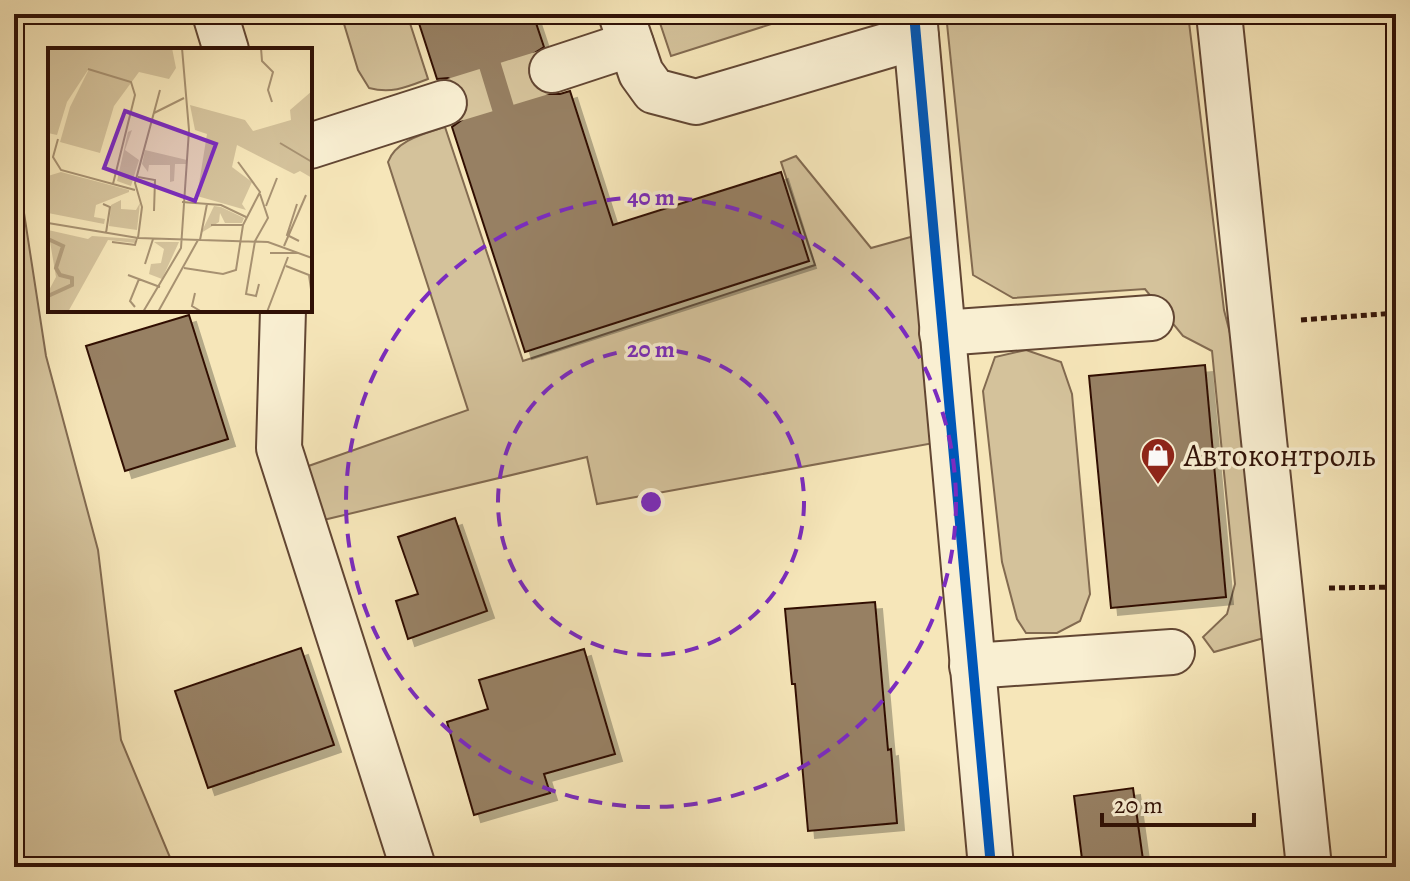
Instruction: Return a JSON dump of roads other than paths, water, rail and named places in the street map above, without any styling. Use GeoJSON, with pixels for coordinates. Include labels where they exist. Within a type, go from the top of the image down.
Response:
{"type":"FeatureCollection","features":[{"type":"Feature","properties":{"kind":"street"},"geometry":{"type":"LineString","coordinates":[[215,14],[225,48]]}},
{"type":"Feature","properties":{"kind":"street"},"geometry":{"type":"LineString","coordinates":[[1219,14],[1309,867]]}},
{"type":"Feature","properties":{"kind":"street"},"geometry":{"type":"LineString","coordinates":[[552,70],[626,29],[641,73],[654,91],[696,102],[915,25],[991,867]]}},
{"type":"Feature","properties":{"kind":"street"},"geometry":{"type":"LineString","coordinates":[[312,145],[444,103]]}},
{"type":"Feature","properties":{"kind":"street"},"geometry":{"type":"LineString","coordinates":[[283,312],[279,448],[413,867]]}},
{"type":"Feature","properties":{"kind":"street"},"geometry":{"type":"LineString","coordinates":[[942,333],[1151,318]]}},
{"type":"Feature","properties":{"kind":"street"},"geometry":{"type":"LineString","coordinates":[[972,666],[1172,652]]}},
{"type":"Feature","properties":{"kind":"tunnel"},"geometry":{"type":"LineString","coordinates":[[444,103],[552,70]]}},
{"type":"Feature","properties":{"kind":"place","name":"Автоконтроль"},"geometry":{"type":"Point","coordinates":[1158,486]}}]}
